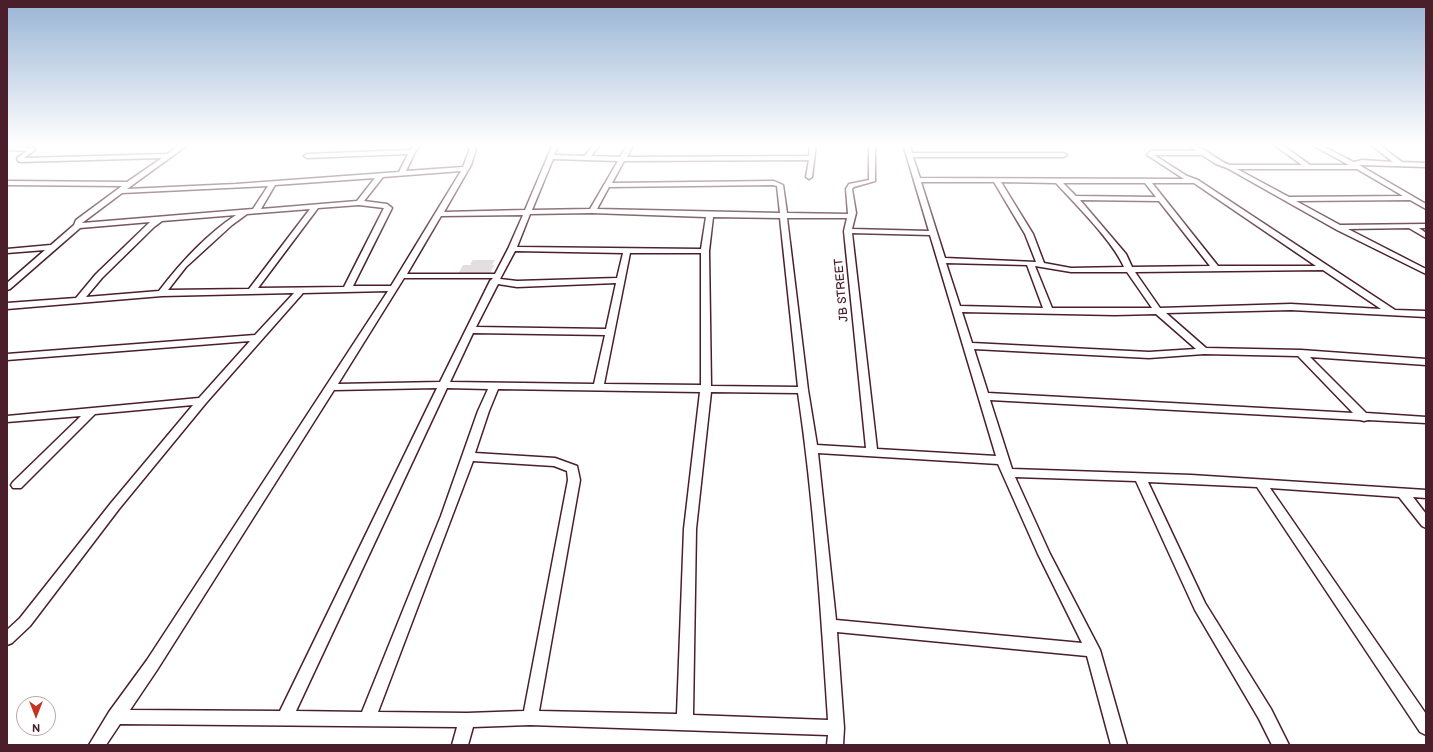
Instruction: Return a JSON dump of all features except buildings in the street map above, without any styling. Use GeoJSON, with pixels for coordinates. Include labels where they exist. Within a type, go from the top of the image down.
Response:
{"type":"FeatureCollection","features":[{"type":"Feature","properties":{"kind":"street"},"geometry":{"type":"LineString","coordinates":[[7,286],[78,226],[80,222],[135,179]]}},
{"type":"Feature","properties":{"kind":"street"},"geometry":{"type":"LineString","coordinates":[[119,191],[272,184],[331,179]]}},
{"type":"Feature","properties":{"kind":"street"},"geometry":{"type":"LineString","coordinates":[[359,203],[377,179]]}},
{"type":"Feature","properties":{"kind":"street"},"geometry":{"type":"LineString","coordinates":[[97,745],[156,659],[394,288],[459,179]]}},
{"type":"Feature","properties":{"kind":"street"},"geometry":{"type":"LineString","coordinates":[[284,719],[470,330],[495,279],[512,249],[542,179]]}},
{"type":"Feature","properties":{"kind":"street"},"geometry":{"type":"LineString","coordinates":[[592,211],[599,197],[612,179]]}},
{"type":"Feature","properties":{"kind":"street","name":"JB STREET"},"geometry":{"type":"LineString","coordinates":[[872,451],[848,230],[850,216],[852,213],[849,190],[851,185],[872,182],[873,179]]}},
{"type":"Feature","properties":{"kind":"street"},"geometry":{"type":"LineString","coordinates":[[1191,179],[1196,181],[1393,313]]}},
{"type":"Feature","properties":{"kind":"street"},"geometry":{"type":"LineString","coordinates":[[1253,179],[1340,228],[1426,272]]}},
{"type":"Feature","properties":{"kind":"street"},"geometry":{"type":"LineString","coordinates":[[1379,179],[1426,207]]}},
{"type":"Feature","properties":{"kind":"street"},"geometry":{"type":"LineString","coordinates":[[1119,745],[1093,650],[1044,554],[1007,473],[967,346],[943,260],[917,180],[1196,181]]}},
{"type":"Feature","properties":{"kind":"street"},"geometry":{"type":"LineString","coordinates":[[996,180],[1029,234],[1041,265]]}},
{"type":"Feature","properties":{"kind":"street"},"geometry":{"type":"LineString","coordinates":[[1057,180],[1123,256],[1129,269],[1158,311],[1204,351]]}},
{"type":"Feature","properties":{"kind":"street"},"geometry":{"type":"LineString","coordinates":[[1146,180],[1216,269]]}},
{"type":"Feature","properties":{"kind":"street"},"geometry":{"type":"LineString","coordinates":[[7,183],[128,184]]}},
{"type":"Feature","properties":{"kind":"street"},"geometry":{"type":"LineString","coordinates":[[609,184],[774,183],[780,185],[803,390],[812,448],[829,625],[836,728],[834,745]]}},
{"type":"Feature","properties":{"kind":"street"},"geometry":{"type":"LineString","coordinates":[[256,211],[272,184]]}},
{"type":"Feature","properties":{"kind":"street"},"geometry":{"type":"LineString","coordinates":[[1073,198],[1161,199]]}},
{"type":"Feature","properties":{"kind":"street"},"geometry":{"type":"LineString","coordinates":[[1289,199],[1412,198]]}},
{"type":"Feature","properties":{"kind":"street"},"geometry":{"type":"LineString","coordinates":[[78,226],[256,211],[315,208],[359,203],[382,204],[388,208],[347,289]]}},
{"type":"Feature","properties":{"kind":"street"},"geometry":{"type":"LineString","coordinates":[[252,291],[315,208]]}},
{"type":"Feature","properties":{"kind":"street"},"geometry":{"type":"LineString","coordinates":[[438,214],[592,211],[710,215],[850,216]]}},
{"type":"Feature","properties":{"kind":"street"},"geometry":{"type":"LineString","coordinates":[[162,293],[174,275],[188,260],[229,223],[245,212]]}},
{"type":"Feature","properties":{"kind":"street"},"geometry":{"type":"LineString","coordinates":[[684,722],[690,529],[706,388],[705,251],[710,215]]}},
{"type":"Feature","properties":{"kind":"street"},"geometry":{"type":"LineString","coordinates":[[79,300],[99,276],[151,225],[161,219]]}},
{"type":"Feature","properties":{"kind":"street"},"geometry":{"type":"LineString","coordinates":[[1410,226],[1426,236]]}},
{"type":"Feature","properties":{"kind":"street"},"geometry":{"type":"LineString","coordinates":[[1340,228],[1426,226]]}},
{"type":"Feature","properties":{"kind":"street"},"geometry":{"type":"LineString","coordinates":[[848,230],[934,232]]}},
{"type":"Feature","properties":{"kind":"street"},"geometry":{"type":"LineString","coordinates":[[7,251],[53,247]]}},
{"type":"Feature","properties":{"kind":"street"},"geometry":{"type":"LineString","coordinates":[[512,249],[705,251]]}},
{"type":"Feature","properties":{"kind":"street"},"geometry":{"type":"LineString","coordinates":[[598,388],[626,250]]}},
{"type":"Feature","properties":{"kind":"street"},"geometry":{"type":"LineString","coordinates":[[943,260],[1030,263],[1071,270],[1325,268]]}},
{"type":"Feature","properties":{"kind":"street"},"geometry":{"type":"LineString","coordinates":[[1030,263],[1049,311]]}},
{"type":"Feature","properties":{"kind":"street"},"geometry":{"type":"LineString","coordinates":[[401,276],[495,279],[517,284],[621,280]]}},
{"type":"Feature","properties":{"kind":"street"},"geometry":{"type":"LineString","coordinates":[[7,306],[162,293],[394,288]]}},
{"type":"Feature","properties":{"kind":"street"},"geometry":{"type":"LineString","coordinates":[[7,638],[25,622],[115,506],[202,401],[300,291]]}},
{"type":"Feature","properties":{"kind":"street"},"geometry":{"type":"LineString","coordinates":[[956,308],[1049,311],[1158,311],[1291,308],[1426,314]]}},
{"type":"Feature","properties":{"kind":"street"},"geometry":{"type":"LineString","coordinates":[[470,330],[609,332]]}},
{"type":"Feature","properties":{"kind":"street"},"geometry":{"type":"LineString","coordinates":[[7,357],[258,338]]}},
{"type":"Feature","properties":{"kind":"street"},"geometry":{"type":"LineString","coordinates":[[967,346],[1149,355],[1204,351],[1301,353],[1426,362]]}},
{"type":"Feature","properties":{"kind":"street"},"geometry":{"type":"LineString","coordinates":[[1301,353],[1364,418]]}},
{"type":"Feature","properties":{"kind":"street"},"geometry":{"type":"LineString","coordinates":[[330,386],[444,385],[494,387],[803,390]]}},
{"type":"Feature","properties":{"kind":"street"},"geometry":{"type":"LineString","coordinates":[[367,718],[470,457],[487,401],[494,387]]}},
{"type":"Feature","properties":{"kind":"street"},"geometry":{"type":"LineString","coordinates":[[983,396],[1364,418],[1426,420]]}},
{"type":"Feature","properties":{"kind":"street"},"geometry":{"type":"LineString","coordinates":[[7,419],[202,401]]}},
{"type":"Feature","properties":{"kind":"street"},"geometry":{"type":"LineString","coordinates":[[17,485],[91,412]]}},
{"type":"Feature","properties":{"kind":"street"},"geometry":{"type":"LineString","coordinates":[[812,448],[1004,460]]}},
{"type":"Feature","properties":{"kind":"street"},"geometry":{"type":"LineString","coordinates":[[470,457],[555,462],[572,469],[574,480],[565,534],[530,718]]}},
{"type":"Feature","properties":{"kind":"street"},"geometry":{"type":"LineString","coordinates":[[1007,473],[1140,477],[1426,494]]}},
{"type":"Feature","properties":{"kind":"street"},"geometry":{"type":"LineString","coordinates":[[1140,477],[1200,606],[1265,714],[1281,745]]}},
{"type":"Feature","properties":{"kind":"street"},"geometry":{"type":"LineString","coordinates":[[1260,484],[1426,727]]}},
{"type":"Feature","properties":{"kind":"street"},"geometry":{"type":"LineString","coordinates":[[1402,492],[1426,523]]}},
{"type":"Feature","properties":{"kind":"street"},"geometry":{"type":"LineString","coordinates":[[829,625],[1093,650]]}},
{"type":"Feature","properties":{"kind":"street"},"geometry":{"type":"LineString","coordinates":[[116,717],[467,720],[530,718],[836,728]]}},
{"type":"Feature","properties":{"kind":"street"},"geometry":{"type":"LineString","coordinates":[[460,745],[467,720]]}},
{"type":"Feature","properties":{"kind":"shaded area"},"geometry":{"type":"Polygon","coordinates":[[[473,260],[495,260],[490,274],[458,274],[463,265],[472,265],[470,264],[473,260]]]}}]}
